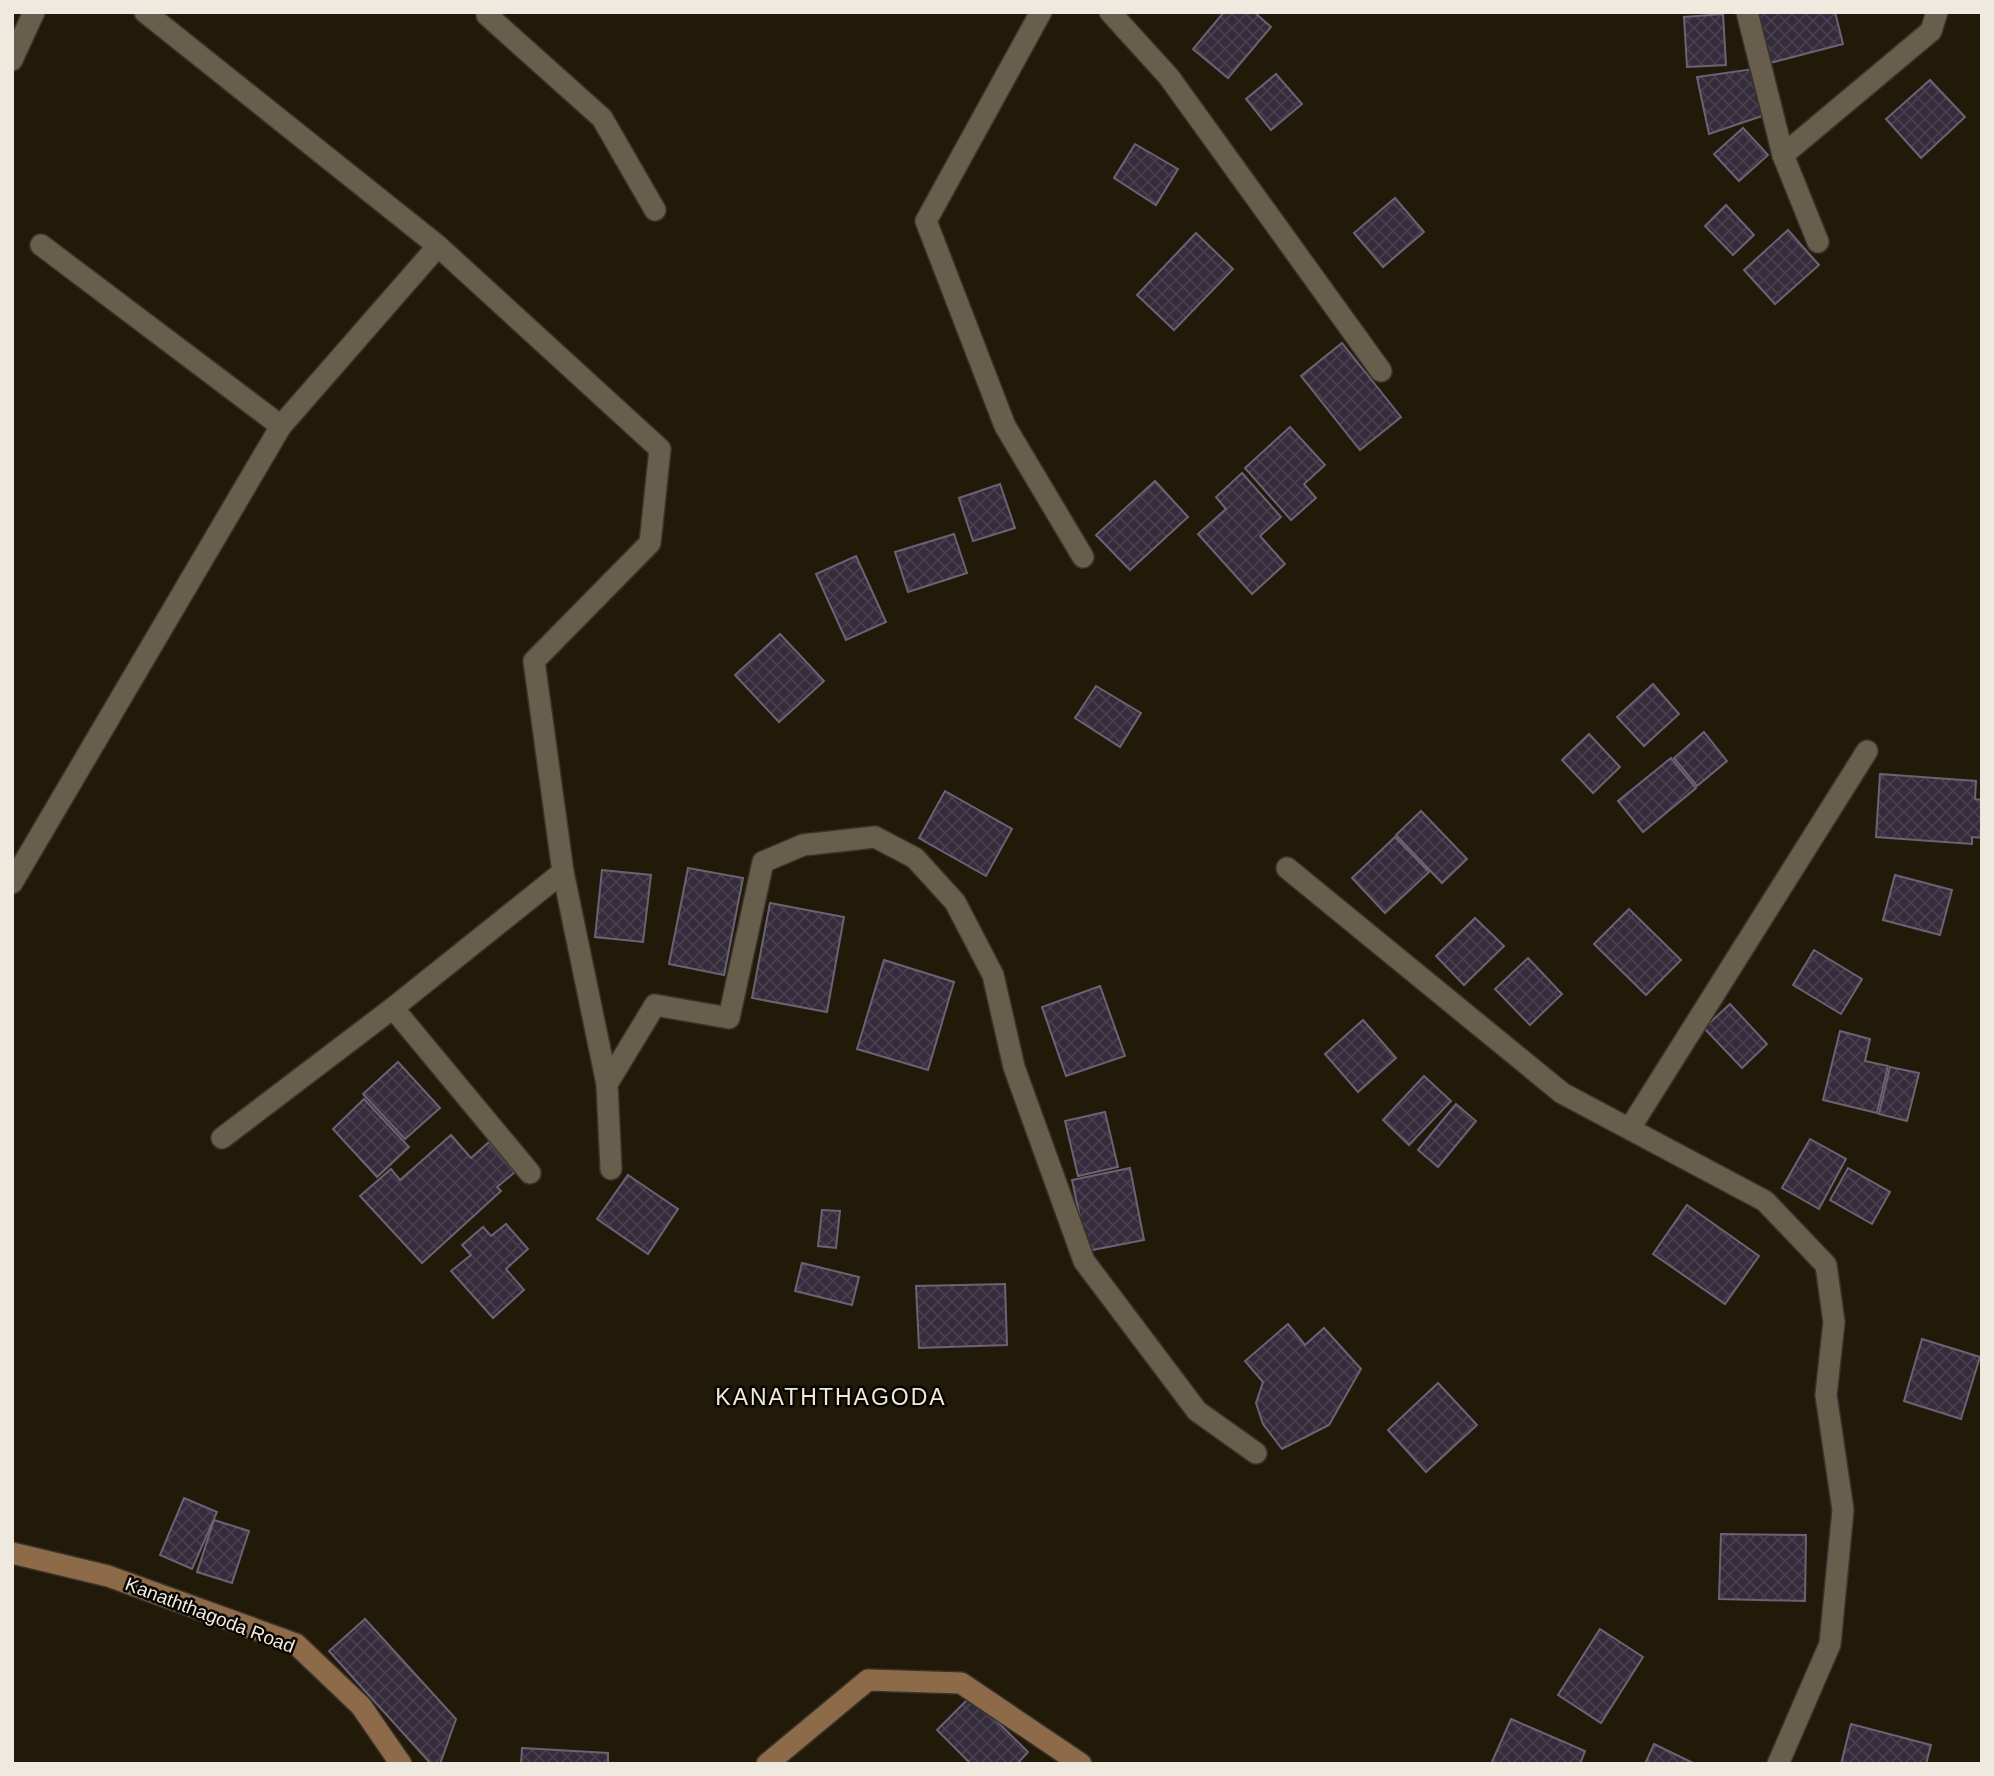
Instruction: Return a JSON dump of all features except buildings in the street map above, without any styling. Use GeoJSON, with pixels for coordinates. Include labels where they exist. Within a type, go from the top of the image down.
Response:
{"type":"FeatureCollection","features":[{"type":"Feature","properties":{"kind":"street"},"geometry":{"type":"LineString","coordinates":[[12,60],[34,12]]}},
{"type":"Feature","properties":{"kind":"street"},"geometry":{"type":"LineString","coordinates":[[145,12],[438,246],[660,449],[650,543],[534,661],[563,872],[607,1084],[611,1169]]}},
{"type":"Feature","properties":{"kind":"street"},"geometry":{"type":"LineString","coordinates":[[487,12],[487,15],[602,118],[655,210]]}},
{"type":"Feature","properties":{"kind":"street"},"geometry":{"type":"LineString","coordinates":[[1041,12],[926,221],[1005,426],[1083,557]]}},
{"type":"Feature","properties":{"kind":"street"},"geometry":{"type":"LineString","coordinates":[[1110,12],[1169,77],[1381,371]]}},
{"type":"Feature","properties":{"kind":"street"},"geometry":{"type":"LineString","coordinates":[[1747,12],[1783,155],[1818,242]]}},
{"type":"Feature","properties":{"kind":"street"},"geometry":{"type":"LineString","coordinates":[[1783,155],[1931,31],[1937,12]]}},
{"type":"Feature","properties":{"kind":"street"},"geometry":{"type":"LineString","coordinates":[[41,245],[281,426]]}},
{"type":"Feature","properties":{"kind":"street"},"geometry":{"type":"LineString","coordinates":[[12,883],[281,426],[438,246]]}},
{"type":"Feature","properties":{"kind":"street"},"geometry":{"type":"LineString","coordinates":[[1630,1128],[1867,751]]}},
{"type":"Feature","properties":{"kind":"street"},"geometry":{"type":"LineString","coordinates":[[607,1084],[655,1005],[729,1018],[763,862],[803,845],[875,837],[915,858],[955,902],[993,975],[1014,1067],[1084,1261],[1197,1411],[1256,1453]]}},
{"type":"Feature","properties":{"kind":"street"},"geometry":{"type":"LineString","coordinates":[[1287,868],[1562,1093],[1765,1201],[1826,1265],[1835,1322],[1826,1395],[1843,1510],[1842,1523],[1830,1644],[1778,1764]]}},
{"type":"Feature","properties":{"kind":"street"},"geometry":{"type":"LineString","coordinates":[[222,1138],[393,1008],[563,872]]}},
{"type":"Feature","properties":{"kind":"street"},"geometry":{"type":"LineString","coordinates":[[393,1008],[530,1173]]}},
{"type":"Feature","properties":{"kind":"street","name":"Kanaththagoda Road"},"geometry":{"type":"LineString","coordinates":[[12,1553],[108,1576],[296,1644],[361,1706],[401,1764]]}},
{"type":"Feature","properties":{"kind":"street"},"geometry":{"type":"LineString","coordinates":[[767,1764],[868,1680],[961,1683],[1081,1764]]}},
{"type":"Feature","properties":{"kind":"district","name":"KANATHTHAGODA"},"geometry":{"type":"Point","coordinates":[831,1397]}}]}
